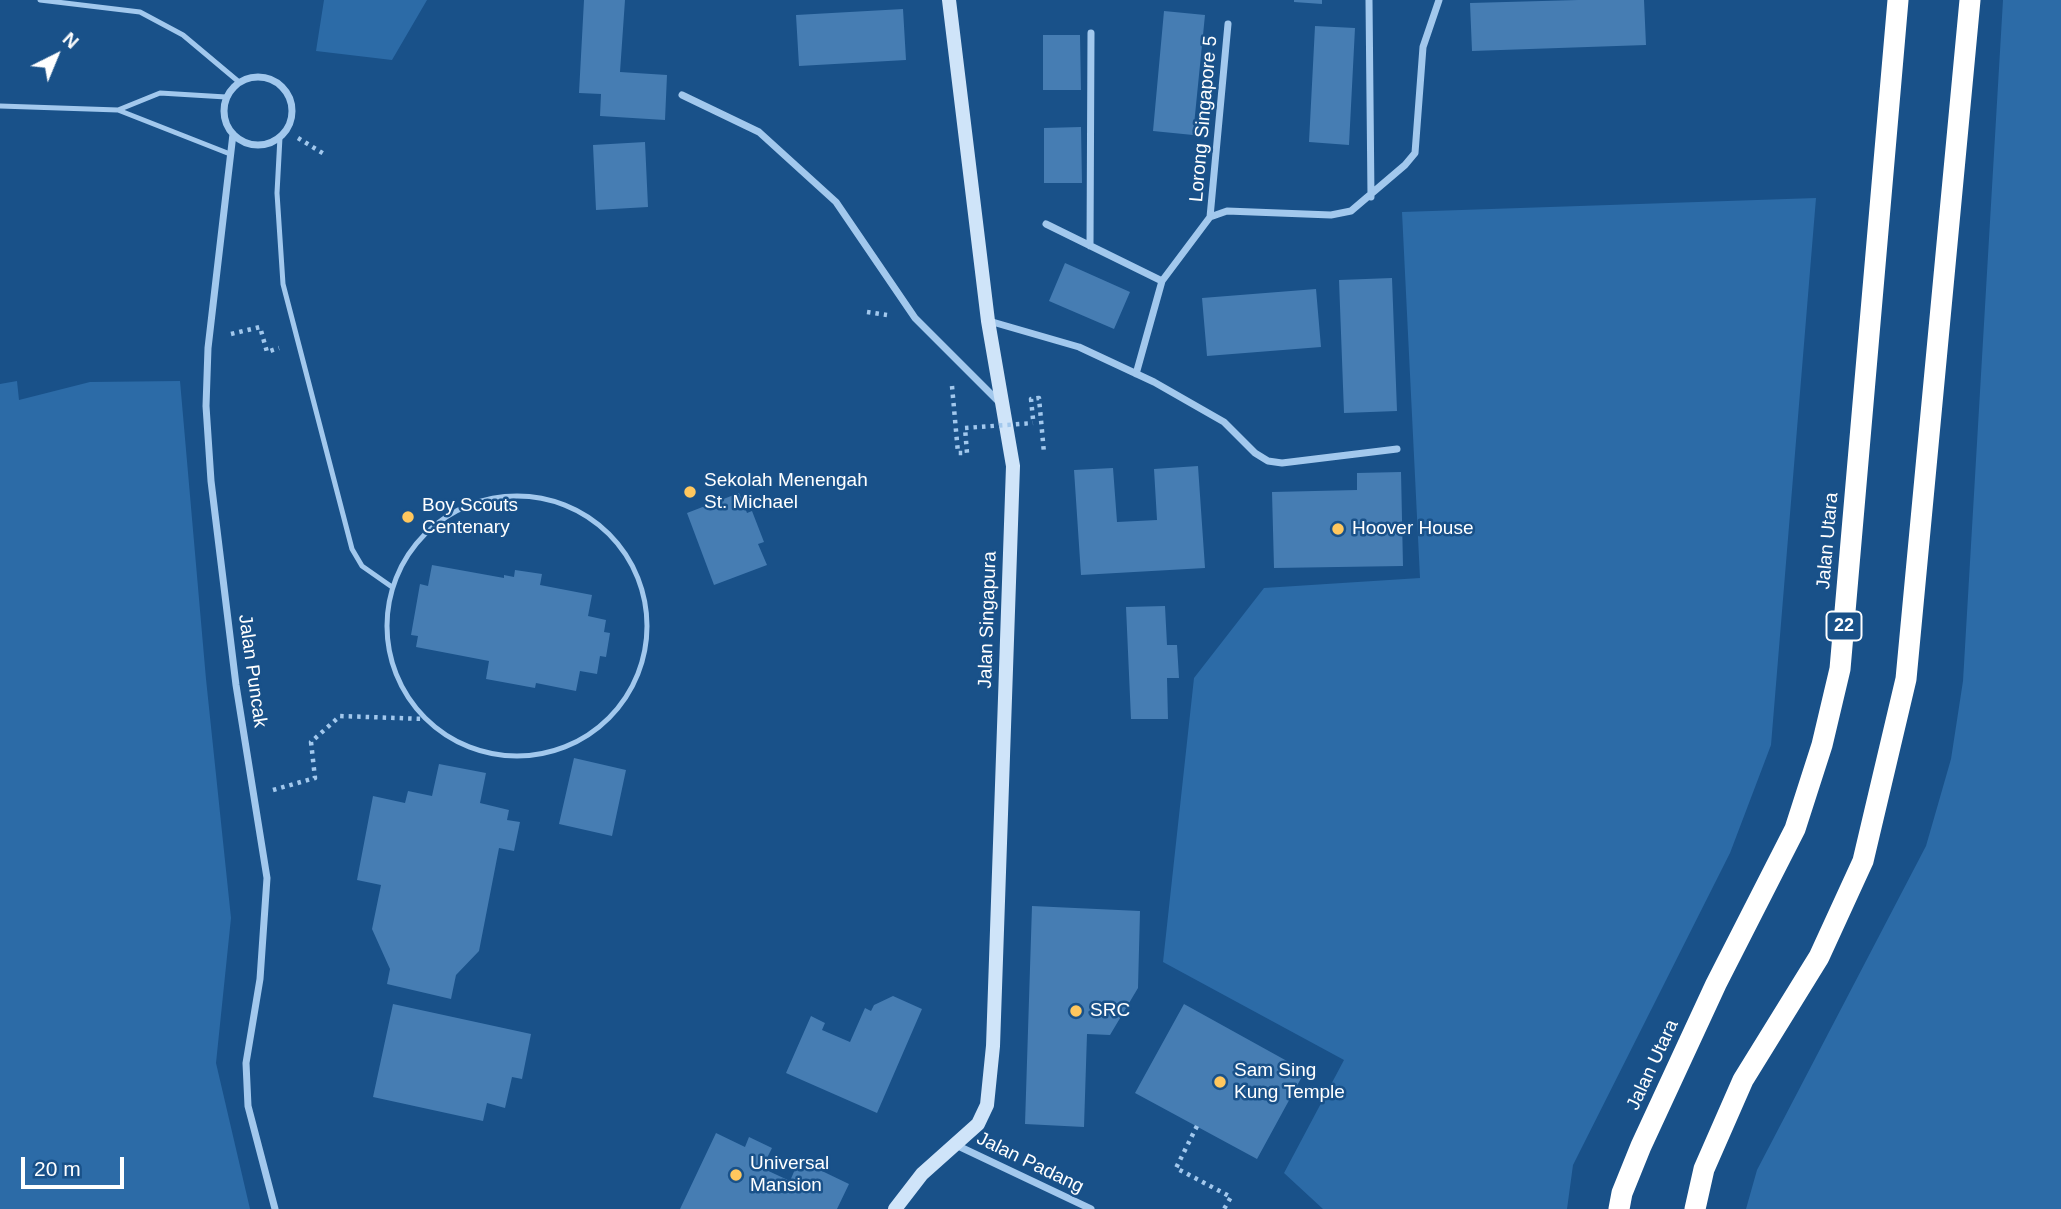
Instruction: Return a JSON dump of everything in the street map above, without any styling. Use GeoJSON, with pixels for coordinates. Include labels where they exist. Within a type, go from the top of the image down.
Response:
{"type":"FeatureCollection","features":[{"type":"Feature","properties":{"kind":"highway","name":"Jalan Utara"},"geometry":{"type":"LineString","coordinates":[[1619,1209],[1622,1192],[1641,1146],[1716,984],[1795,830],[1822,745],[1840,669],[1898,0]]}},
{"type":"Feature","properties":{"kind":"highway"},"geometry":{"type":"LineString","coordinates":[[1695,1209],[1704,1169],[1744,1080],[1819,957],[1863,861],[1906,679],[1970,0]]}},
{"type":"Feature","properties":{"kind":"street","name":"Jalan Singapura"},"geometry":{"type":"LineString","coordinates":[[895,1209],[922,1174],[978,1124],[988,1105],[993,1046],[1013,466],[988,321],[949,0]]}},
{"type":"Feature","properties":{"kind":"street"},"geometry":{"type":"LineString","coordinates":[[1369,0],[1371,197]]}},
{"type":"Feature","properties":{"kind":"street"},"geometry":{"type":"LineString","coordinates":[[1136,374],[1162,281],[1210,217],[1227,211],[1331,215],[1351,211],[1371,197],[1415,153],[1423,47],[1439,0]]}},
{"type":"Feature","properties":{"kind":"street","name":"Lorong Singapore 5"},"geometry":{"type":"LineString","coordinates":[[1210,217],[1228,24]]}},
{"type":"Feature","properties":{"kind":"street"},"geometry":{"type":"LineString","coordinates":[[1090,246],[1091,33]]}},
{"type":"Feature","properties":{"kind":"street"},"geometry":{"type":"LineString","coordinates":[[226,97],[239,82],[262,77],[282,87],[292,108],[283,133],[271,142],[251,144],[233,134]]}},
{"type":"Feature","properties":{"kind":"street"},"geometry":{"type":"LineString","coordinates":[[682,95],[759,132],[836,202],[915,318],[948,354],[1003,406]]}},
{"type":"Feature","properties":{"kind":"street","name":"Jalan Puncak"},"geometry":{"type":"LineString","coordinates":[[226,97],[224,117],[233,134],[208,348],[206,406],[211,481],[236,685],[267,878],[260,979],[247,1074],[248,1106],[275,1209]]}},
{"type":"Feature","properties":{"kind":"street"},"geometry":{"type":"LineString","coordinates":[[1046,224],[1162,281]]}},
{"type":"Feature","properties":{"kind":"street"},"geometry":{"type":"LineString","coordinates":[[988,321],[1079,347],[1136,374],[1224,422],[1255,453],[1268,461],[1282,463],[1397,449]]}},
{"type":"Feature","properties":{"kind":"street","name":"Jalan Padang"},"geometry":{"type":"LineString","coordinates":[[956,1145],[1091,1209]]}},
{"type":"Feature","properties":{"kind":"lane"},"geometry":{"type":"LineString","coordinates":[[40,0],[140,12],[183,35],[239,82]]}},
{"type":"Feature","properties":{"kind":"lane"},"geometry":{"type":"LineString","coordinates":[[118,110],[160,93],[226,97]]}},
{"type":"Feature","properties":{"kind":"lane"},"geometry":{"type":"LineString","coordinates":[[0,106],[118,110],[230,154]]}},
{"type":"Feature","properties":{"kind":"lane"},"geometry":{"type":"LineString","coordinates":[[283,133],[277,193],[283,284],[352,549],[362,566],[392,587]]}},
{"type":"Feature","properties":{"kind":"lane"},"geometry":{"type":"LineString","coordinates":[[512,494],[556,500],[595,520],[625,552],[644,591],[648,634],[639,675],[617,711],[586,738],[552,752],[524,757],[496,755],[464,746],[425,719],[402,688],[392,666],[386,641],[386,618],[392,587],[404,557],[432,525],[470,503],[512,494]]}},
{"type":"Feature","properties":{"kind":"path"},"geometry":{"type":"LineString","coordinates":[[283,133],[324,154]]}},
{"type":"Feature","properties":{"kind":"path"},"geometry":{"type":"LineString","coordinates":[[867,312],[889,315]]}},
{"type":"Feature","properties":{"kind":"path"},"geometry":{"type":"LineString","coordinates":[[230,334],[260,327],[267,352]]}},
{"type":"Feature","properties":{"kind":"path"},"geometry":{"type":"LineString","coordinates":[[948,354],[958,453],[967,453],[965,428],[1033,423],[1031,399],[1039,398],[1044,453]]}},
{"type":"Feature","properties":{"kind":"path"},"geometry":{"type":"LineString","coordinates":[[268,791],[316,778],[310,742],[340,716],[425,719]]}},
{"type":"Feature","properties":{"kind":"path"},"geometry":{"type":"LineString","coordinates":[[1197,1126],[1176,1168],[1231,1197],[1224,1209]]}},
{"type":"Feature","properties":{"kind":"shaded area"},"geometry":{"type":"Polygon","coordinates":[[[324,0],[427,0],[392,60],[316,51],[324,0]]]}},
{"type":"Feature","properties":{"kind":"shaded area"},"geometry":{"type":"Polygon","coordinates":[[[2003,0],[2061,0],[2061,1209],[1746,1209],[1757,1170],[1926,846],[1951,759],[1963,681],[2003,0]]]}},
{"type":"Feature","properties":{"kind":"shaded area"},"geometry":{"type":"Polygon","coordinates":[[[1816,198],[1771,745],[1730,853],[1573,1165],[1567,1209],[1323,1209],[1284,1173],[1344,1060],[1163,962],[1194,678],[1264,588],[1420,578],[1402,212],[1816,198]]]}},
{"type":"Feature","properties":{"kind":"shaded area"},"geometry":{"type":"Polygon","coordinates":[[[17,381],[19,400],[90,382],[180,381],[206,679],[231,918],[216,1063],[250,1209],[0,1209],[0,384],[17,381]]]}},
{"type":"Feature","properties":{"kind":"building"},"geometry":{"type":"Polygon","coordinates":[[[584,0],[625,0],[620,72],[667,75],[665,120],[600,116],[601,94],[579,93],[584,0]]]}},
{"type":"Feature","properties":{"kind":"building"},"geometry":{"type":"Polygon","coordinates":[[[1322,0],[1322,4],[1294,2],[1322,0]]]}},
{"type":"Feature","properties":{"kind":"building"},"geometry":{"type":"Polygon","coordinates":[[[1644,0],[1646,45],[1472,51],[1470,3],[1644,0]]]}},
{"type":"Feature","properties":{"kind":"building"},"geometry":{"type":"Polygon","coordinates":[[[903,9],[906,60],[799,66],[796,15],[903,9]]]}},
{"type":"Feature","properties":{"kind":"building"},"geometry":{"type":"Polygon","coordinates":[[[1164,11],[1205,15],[1193,135],[1153,131],[1164,11]]]}},
{"type":"Feature","properties":{"kind":"building"},"geometry":{"type":"Polygon","coordinates":[[[1315,26],[1355,28],[1349,145],[1309,142],[1315,26]]]}},
{"type":"Feature","properties":{"kind":"building"},"geometry":{"type":"Polygon","coordinates":[[[1043,35],[1080,35],[1081,90],[1043,90],[1043,35]]]}},
{"type":"Feature","properties":{"kind":"building"},"geometry":{"type":"Polygon","coordinates":[[[1081,127],[1082,183],[1044,183],[1044,128],[1081,127]]]}},
{"type":"Feature","properties":{"kind":"building"},"geometry":{"type":"Polygon","coordinates":[[[645,142],[648,207],[596,210],[593,145],[645,142]]]}},
{"type":"Feature","properties":{"kind":"building"},"geometry":{"type":"Polygon","coordinates":[[[1065,263],[1130,292],[1114,329],[1049,301],[1065,263]]]}},
{"type":"Feature","properties":{"kind":"building"},"geometry":{"type":"Polygon","coordinates":[[[1392,278],[1397,411],[1344,413],[1339,280],[1392,278]]]}},
{"type":"Feature","properties":{"kind":"building"},"geometry":{"type":"Polygon","coordinates":[[[1316,289],[1321,347],[1207,356],[1202,298],[1316,289]]]}},
{"type":"Feature","properties":{"kind":"building"},"geometry":{"type":"Polygon","coordinates":[[[1198,466],[1205,568],[1081,575],[1074,470],[1113,468],[1117,522],[1157,520],[1154,469],[1198,466]]]}},
{"type":"Feature","properties":{"kind":"building","name":"Hoover House"},"geometry":{"type":"Polygon","coordinates":[[[1401,472],[1403,566],[1274,568],[1272,492],[1357,490],[1357,473],[1401,472]]]}},
{"type":"Feature","properties":{"kind":"building"},"geometry":{"type":"Polygon","coordinates":[[[739,493],[747,513],[752,511],[764,542],[758,544],[767,565],[714,585],[687,513],[739,493]]]}},
{"type":"Feature","properties":{"kind":"building"},"geometry":{"type":"Polygon","coordinates":[[[432,565],[504,578],[504,575],[514,577],[515,570],[542,574],[540,585],[592,595],[588,616],[606,620],[604,632],[610,633],[606,657],[600,656],[597,674],[580,671],[576,691],[536,683],[535,688],[486,679],[489,661],[416,647],[418,636],[411,635],[420,584],[428,586],[432,565]]]}},
{"type":"Feature","properties":{"kind":"building"},"geometry":{"type":"Polygon","coordinates":[[[1165,606],[1167,645],[1177,645],[1179,678],[1167,678],[1168,719],[1131,719],[1126,607],[1165,606]]]}},
{"type":"Feature","properties":{"kind":"building"},"geometry":{"type":"Polygon","coordinates":[[[574,758],[626,770],[612,836],[559,824],[574,758]]]}},
{"type":"Feature","properties":{"kind":"building"},"geometry":{"type":"Polygon","coordinates":[[[439,764],[486,773],[480,803],[509,810],[507,820],[520,822],[514,851],[499,848],[479,951],[456,975],[451,999],[387,984],[390,969],[372,929],[381,885],[357,880],[373,796],[405,803],[408,791],[432,796],[439,764]]]}},
{"type":"Feature","properties":{"kind":"building","name":"SRC"},"geometry":{"type":"Polygon","coordinates":[[[1032,906],[1140,911],[1138,988],[1110,1035],[1087,1034],[1084,1127],[1025,1124],[1032,906]]]}},
{"type":"Feature","properties":{"kind":"building"},"geometry":{"type":"Polygon","coordinates":[[[893,996],[922,1009],[877,1113],[786,1073],[811,1016],[825,1023],[822,1030],[850,1042],[865,1008],[871,1011],[874,1005],[893,996]]]}},
{"type":"Feature","properties":{"kind":"building"},"geometry":{"type":"Polygon","coordinates":[[[393,1004],[531,1034],[522,1079],[512,1077],[505,1108],[487,1103],[483,1121],[373,1097],[393,1004]]]}},
{"type":"Feature","properties":{"kind":"building","name":"Sam Sing Kung Temple"},"geometry":{"type":"Polygon","coordinates":[[[1184,1004],[1305,1071],[1257,1159],[1135,1093],[1184,1004]]]}},
{"type":"Feature","properties":{"kind":"building","name":"Universal Mansion"},"geometry":{"type":"Polygon","coordinates":[[[716,1133],[745,1147],[749,1137],[772,1148],[762,1168],[790,1181],[799,1160],[849,1184],[837,1209],[680,1209],[716,1133]]]}},
{"type":"Feature","properties":{"kind":"place","name":"Sekolah Menengah St. Michael"},"geometry":{"type":"Point","coordinates":[690,492]}},
{"type":"Feature","properties":{"kind":"place","name":"Boy Scouts Centenary"},"geometry":{"type":"Point","coordinates":[408,517]}},
{"type":"Feature","properties":{"kind":"place","name":"Hoover House"},"geometry":{"type":"Point","coordinates":[1338,529]}},
{"type":"Feature","properties":{"kind":"place","name":"SRC"},"geometry":{"type":"Point","coordinates":[1076,1011]}},
{"type":"Feature","properties":{"kind":"place","name":"Sam Sing Kung Temple"},"geometry":{"type":"Point","coordinates":[1220,1082]}},
{"type":"Feature","properties":{"kind":"place","name":"Universal Mansion"},"geometry":{"type":"Point","coordinates":[736,1175]}}]}
